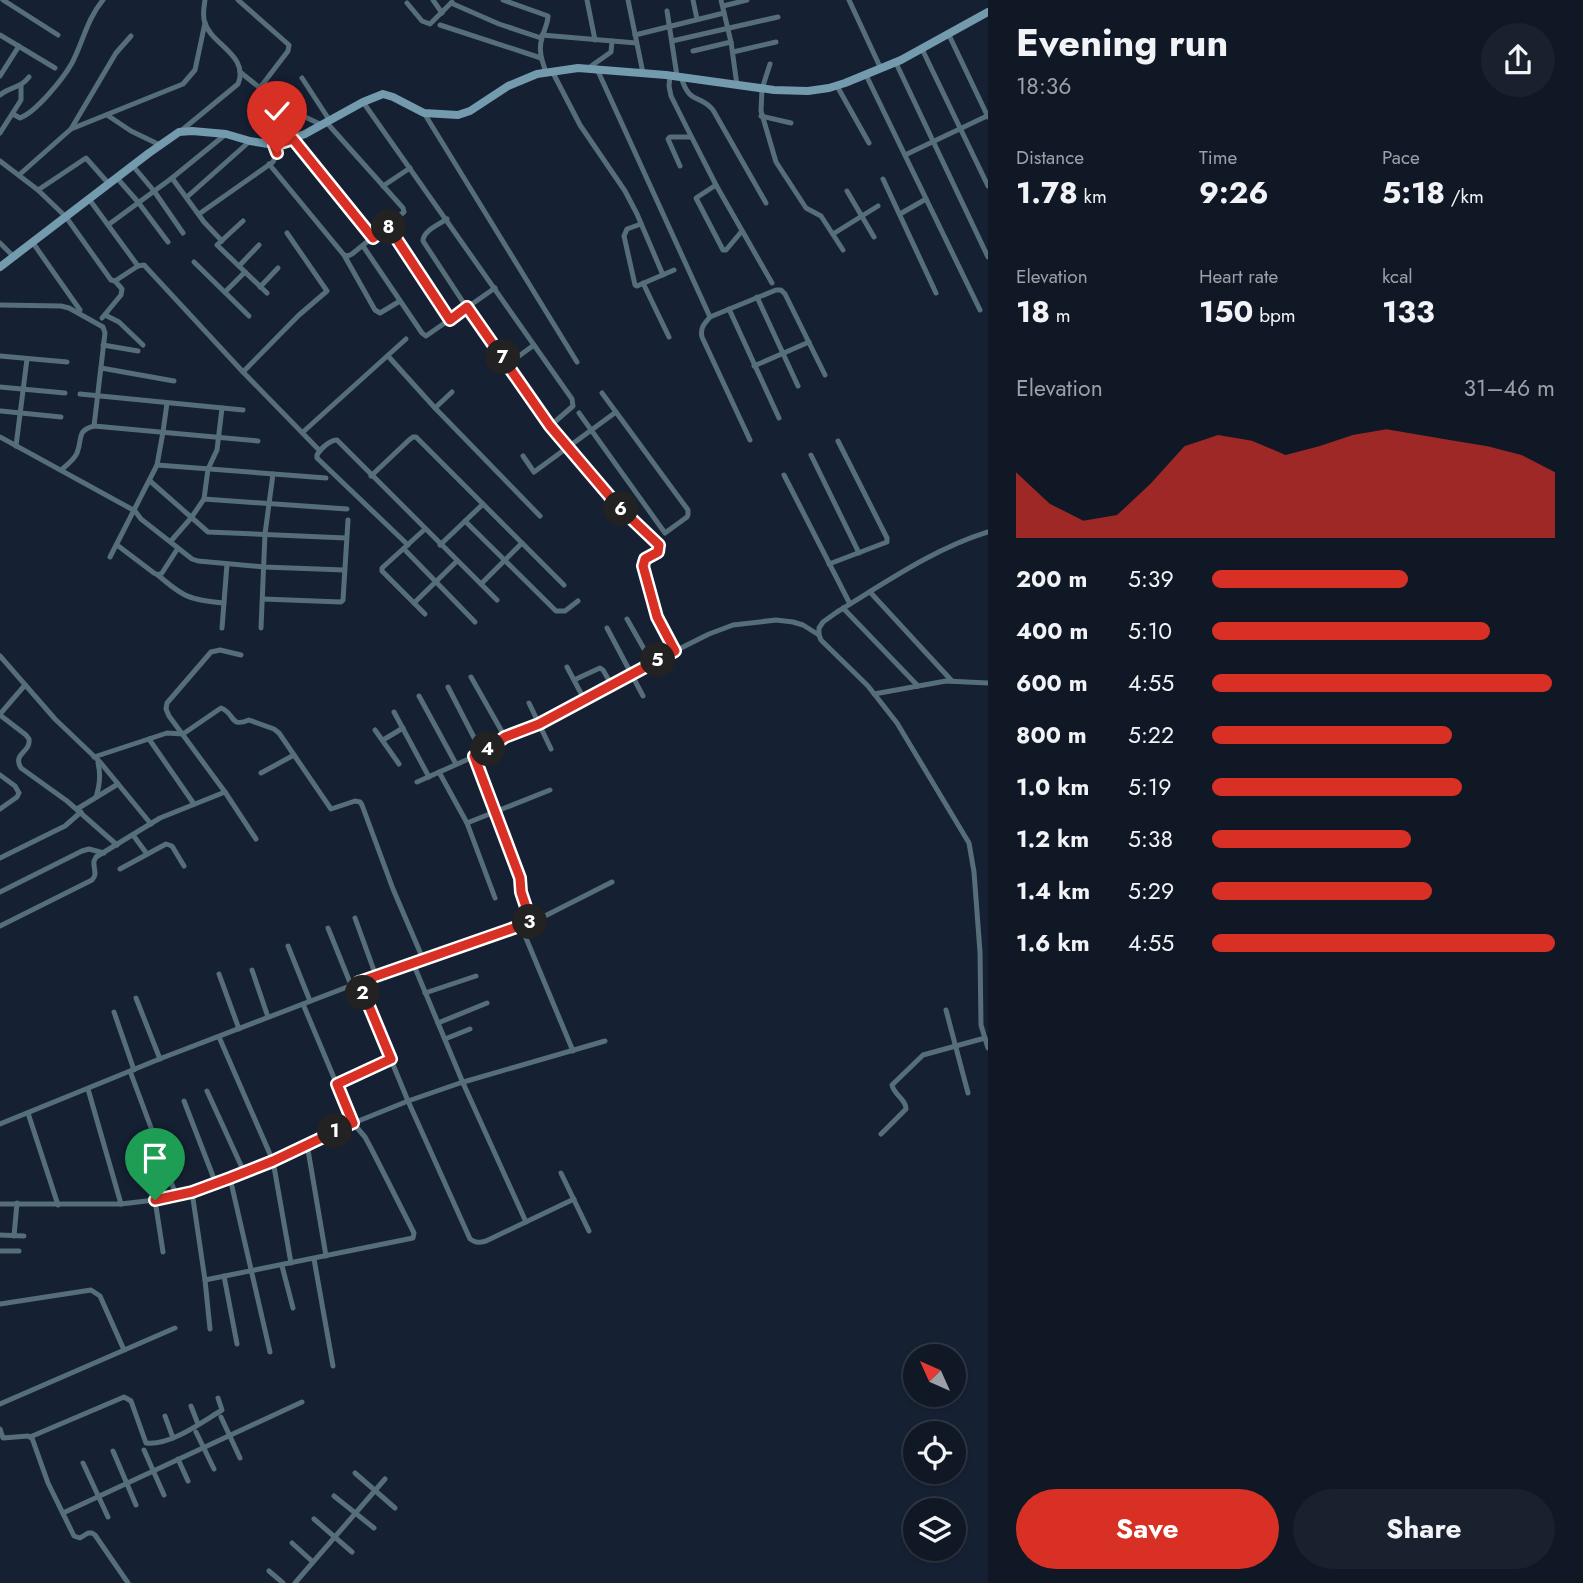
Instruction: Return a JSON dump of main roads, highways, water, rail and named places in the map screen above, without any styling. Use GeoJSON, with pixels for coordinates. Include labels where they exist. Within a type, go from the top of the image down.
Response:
{"type":"FeatureCollection","features":[{"type":"Feature","properties":{"kind":"main road"},"geometry":{"type":"LineString","coordinates":[[0,267],[179,132],[226,134],[274,145],[293,139],[379,95],[387,95],[424,113],[458,115],[470,111],[508,86],[537,74],[578,68],[676,76],[762,89],[808,91],[837,86],[896,63],[988,12]]}}]}
